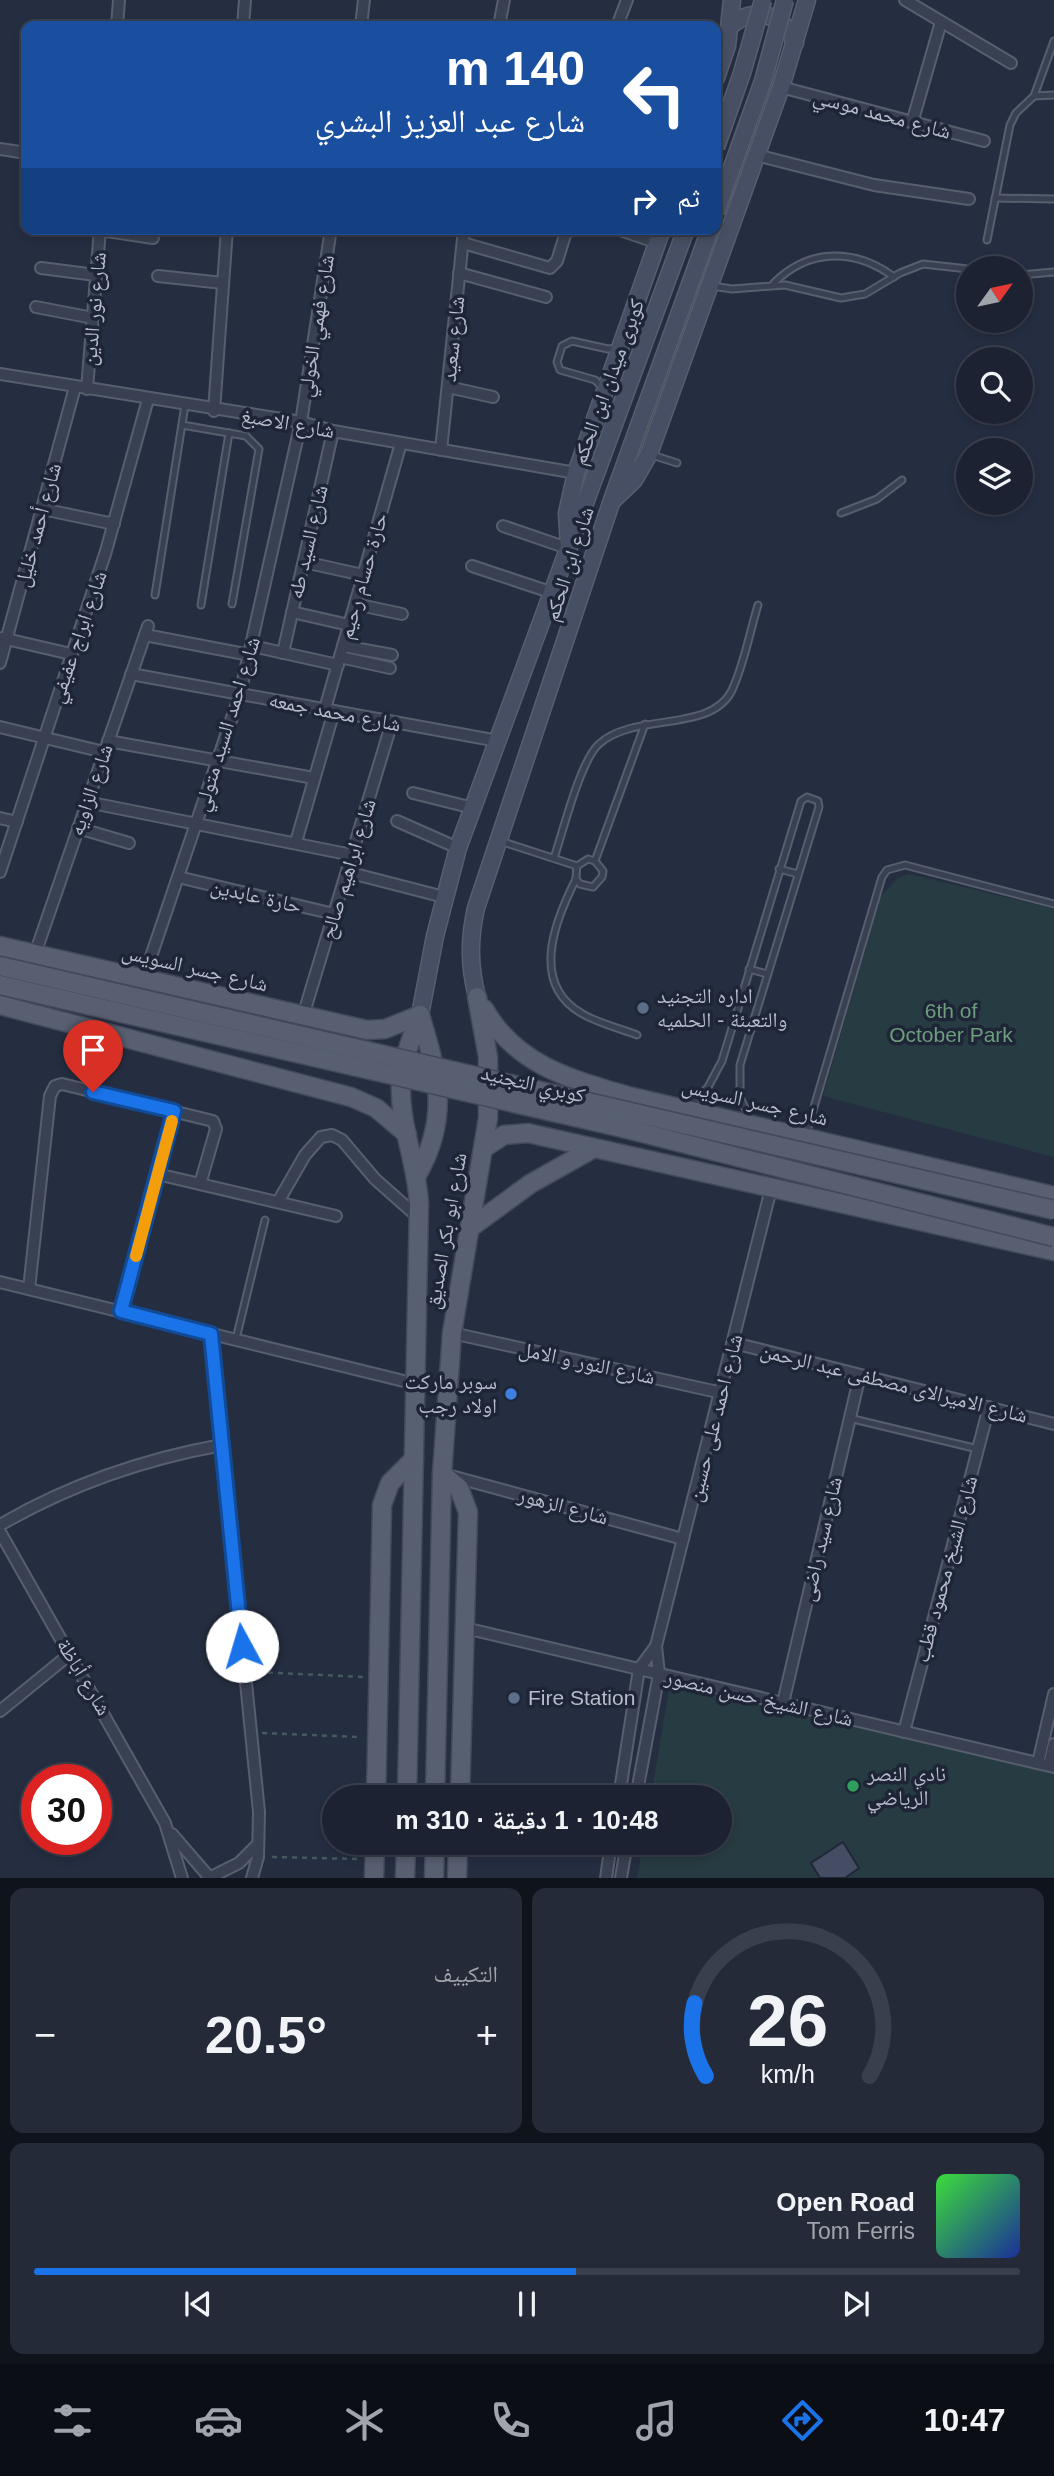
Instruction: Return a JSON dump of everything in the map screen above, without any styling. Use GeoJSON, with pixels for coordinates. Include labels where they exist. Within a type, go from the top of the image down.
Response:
{"type":"FeatureCollection","features":[{"type":"Feature","properties":{"kind":"main road"},"geometry":{"type":"LineString","coordinates":[[721,59],[730,26],[732,0]]}},
{"type":"Feature","properties":{"kind":"main road"},"geometry":{"type":"LineString","coordinates":[[721,133],[764,0]]}},
{"type":"Feature","properties":{"kind":"main road"},"geometry":{"type":"LineString","coordinates":[[721,198],[763,81],[785,0]]}},
{"type":"Feature","properties":{"kind":"main road","name":"شارع ابن الحكم"},"geometry":{"type":"LineString","coordinates":[[477,997],[470,968],[469,938],[499,840],[612,500],[634,480],[649,454],[781,87],[807,0]]}},
{"type":"Feature","properties":{"kind":"main road"},"geometry":{"type":"LineString","coordinates":[[730,26],[744,16],[767,15],[788,28],[795,43]]}},
{"type":"Feature","properties":{"kind":"main road","name":"كوبرى ميدان ابن الحكم"},"geometry":{"type":"LineString","coordinates":[[570,549],[684,235]]}},
{"type":"Feature","properties":{"kind":"main road","name":"كوبرى ميدان ابن الحكم"},"geometry":{"type":"LineString","coordinates":[[612,500],[708,235]]}},
{"type":"Feature","properties":{"kind":"main road","name":"شارع ابن الحكم"},"geometry":{"type":"LineString","coordinates":[[420,1015],[444,897],[458,848],[570,549],[567,513],[576,472],[660,236]]}},
{"type":"Feature","properties":{"kind":"main road","name":"شارع جسر السويس"},"geometry":{"type":"LineString","coordinates":[[0,946],[367,1030],[385,1029],[420,1015]]}},
{"type":"Feature","properties":{"kind":"main road","name":"كوبري التجنيد"},"geometry":{"type":"LineString","coordinates":[[0,966],[1054,1210]]}},
{"type":"Feature","properties":{"kind":"main road","name":"كوبري التجنيد"},"geometry":{"type":"LineString","coordinates":[[0,985],[623,1128],[1054,1237]]}},
{"type":"Feature","properties":{"kind":"main road","name":"شارع جسر السويس"},"geometry":{"type":"LineString","coordinates":[[477,997],[492,1024],[506,1040],[538,1065],[567,1078],[628,1096],[1054,1196]]}},
{"type":"Feature","properties":{"kind":"main road","name":"شارع ابو بكر الصديق"},"geometry":{"type":"LineString","coordinates":[[435,1785],[442,1474],[452,1333],[488,1118],[489,1067],[477,997]]}},
{"type":"Feature","properties":{"kind":"main road"},"geometry":{"type":"LineString","coordinates":[[0,1005],[364,1102],[388,1116],[408,1135]]}},
{"type":"Feature","properties":{"kind":"main road"},"geometry":{"type":"LineString","coordinates":[[259,1073],[278,1061],[286,1039],[279,1017],[270,1009]]}},
{"type":"Feature","properties":{"kind":"main road"},"geometry":{"type":"LineString","coordinates":[[417,1175],[434,1136],[439,1093],[435,1065],[420,1015]]}},
{"type":"Feature","properties":{"kind":"main road","name":"شارع ابو بكر الصديق"},"geometry":{"type":"LineString","coordinates":[[407,1785],[419,1218],[417,1175],[402,1110],[402,1071],[420,1015]]}},
{"type":"Feature","properties":{"kind":"main road"},"geometry":{"type":"LineString","coordinates":[[617,1154],[608,1133],[609,1122],[613,1111],[628,1096]]}},
{"type":"Feature","properties":{"kind":"main road"},"geometry":{"type":"LineString","coordinates":[[484,1148],[504,1135],[516,1133],[1054,1251]]}},
{"type":"Feature","properties":{"kind":"main road"},"geometry":{"type":"LineString","coordinates":[[470,1228],[530,1184],[594,1149]]}},
{"type":"Feature","properties":{"kind":"main road"},"geometry":{"type":"LineString","coordinates":[[376,1785],[382,1505],[397,1473],[414,1459]]}},
{"type":"Feature","properties":{"kind":"main road"},"geometry":{"type":"LineString","coordinates":[[442,1474],[459,1488],[467,1504],[460,1785]]}},
{"type":"Feature","properties":{"kind":"main road"},"geometry":{"type":"LineString","coordinates":[[405,1878],[406,1855]]}},
{"type":"Feature","properties":{"kind":"main road"},"geometry":{"type":"LineString","coordinates":[[434,1878],[435,1855]]}},
{"type":"Feature","properties":{"kind":"main road"},"geometry":{"type":"LineString","coordinates":[[457,1878],[458,1855]]}},
{"type":"Feature","properties":{"kind":"street"},"geometry":{"type":"LineString","coordinates":[[117,21],[119,0]]}},
{"type":"Feature","properties":{"kind":"street"},"geometry":{"type":"LineString","coordinates":[[243,21],[245,0]]}},
{"type":"Feature","properties":{"kind":"street"},"geometry":{"type":"LineString","coordinates":[[361,21],[364,0]]}},
{"type":"Feature","properties":{"kind":"street"},"geometry":{"type":"LineString","coordinates":[[500,21],[503,0]]}},
{"type":"Feature","properties":{"kind":"street"},"geometry":{"type":"LineString","coordinates":[[619,21],[627,0]]}},
{"type":"Feature","properties":{"kind":"street"},"geometry":{"type":"LineString","coordinates":[[905,0],[1011,63]]}},
{"type":"Feature","properties":{"kind":"street"},"geometry":{"type":"LineString","coordinates":[[912,123],[941,22]]}},
{"type":"Feature","properties":{"kind":"street","name":"شارع محمد موسي"},"geometry":{"type":"LineString","coordinates":[[781,87],[984,141]]}},
{"type":"Feature","properties":{"kind":"street"},"geometry":{"type":"LineString","coordinates":[[0,149],[21,152]]}},
{"type":"Feature","properties":{"kind":"street"},"geometry":{"type":"LineString","coordinates":[[756,155],[874,185],[969,199]]}},
{"type":"Feature","properties":{"kind":"street","name":"شارع نور الدين"},"geometry":{"type":"LineString","coordinates":[[81,388],[93,318],[100,235]]}},
{"type":"Feature","properties":{"kind":"street"},"geometry":{"type":"LineString","coordinates":[[133,235],[153,238]]}},
{"type":"Feature","properties":{"kind":"street"},"geometry":{"type":"LineString","coordinates":[[214,411],[227,235]]}},
{"type":"Feature","properties":{"kind":"street","name":"شارع فهمي الخولي"},"geometry":{"type":"LineString","coordinates":[[301,422],[330,235]]}},
{"type":"Feature","properties":{"kind":"street","name":"شارع سعيد"},"geometry":{"type":"LineString","coordinates":[[441,450],[464,235]]}},
{"type":"Feature","properties":{"kind":"street"},"geometry":{"type":"LineString","coordinates":[[463,243],[550,268],[557,261],[565,235]]}},
{"type":"Feature","properties":{"kind":"street"},"geometry":{"type":"LineString","coordinates":[[41,268],[96,275]]}},
{"type":"Feature","properties":{"kind":"street"},"geometry":{"type":"LineString","coordinates":[[460,273],[546,298]]}},
{"type":"Feature","properties":{"kind":"street"},"geometry":{"type":"LineString","coordinates":[[158,276],[223,283]]}},
{"type":"Feature","properties":{"kind":"street"},"geometry":{"type":"LineString","coordinates":[[36,307],[93,318]]}},
{"type":"Feature","properties":{"kind":"street","name":"شارع الاصبغ"},"geometry":{"type":"LineString","coordinates":[[0,374],[214,411],[301,422],[333,431],[576,472]]}},
{"type":"Feature","properties":{"kind":"street"},"geometry":{"type":"LineString","coordinates":[[448,387],[493,397]]}},
{"type":"Feature","properties":{"kind":"street","name":"شارع أحمد خليل"},"geometry":{"type":"LineString","coordinates":[[0,663],[3,638],[81,388]]}},
{"type":"Feature","properties":{"kind":"street","name":"شارع ابراج عفيفي"},"geometry":{"type":"LineString","coordinates":[[0,872],[114,524],[148,399]]}},
{"type":"Feature","properties":{"kind":"street","name":"شارع احمد السيد متولي"},"geometry":{"type":"LineString","coordinates":[[143,980],[240,694],[301,422]]}},
{"type":"Feature","properties":{"kind":"street","name":"شارع السيد طه"},"geometry":{"type":"LineString","coordinates":[[283,653],[333,431]]}},
{"type":"Feature","properties":{"kind":"street","name":"حارة حسام رحيم"},"geometry":{"type":"LineString","coordinates":[[296,842],[314,778],[349,625],[401,443]]}},
{"type":"Feature","properties":{"kind":"street"},"geometry":{"type":"LineString","coordinates":[[42,509],[114,524]]}},
{"type":"Feature","properties":{"kind":"street"},"geometry":{"type":"LineString","coordinates":[[503,526],[570,549]]}},
{"type":"Feature","properties":{"kind":"street"},"geometry":{"type":"LineString","coordinates":[[304,562],[363,575]]}},
{"type":"Feature","properties":{"kind":"street"},"geometry":{"type":"LineString","coordinates":[[471,566],[554,593]]}},
{"type":"Feature","properties":{"kind":"street"},"geometry":{"type":"LineString","coordinates":[[355,604],[402,614]]}},
{"type":"Feature","properties":{"kind":"street"},"geometry":{"type":"LineString","coordinates":[[292,612],[349,625]]}},
{"type":"Feature","properties":{"kind":"street","name":"شارع الزاويه"},"geometry":{"type":"LineString","coordinates":[[35,954],[146,631],[251,650]]}},
{"type":"Feature","properties":{"kind":"street"},"geometry":{"type":"LineString","coordinates":[[3,638],[71,654]]}},
{"type":"Feature","properties":{"kind":"street"},"geometry":{"type":"LineString","coordinates":[[251,650],[341,656],[392,655]]}},
{"type":"Feature","properties":{"kind":"street"},"geometry":{"type":"LineString","coordinates":[[341,656],[390,668]]}},
{"type":"Feature","properties":{"kind":"street","name":"شارع محمد جمعه"},"geometry":{"type":"LineString","coordinates":[[131,674],[498,741]]}},
{"type":"Feature","properties":{"kind":"street","name":"شارع ابراهيم صالح"},"geometry":{"type":"LineString","coordinates":[[303,1016],[392,722]]}},
{"type":"Feature","properties":{"kind":"street"},"geometry":{"type":"LineString","coordinates":[[0,727],[104,752]]}},
{"type":"Feature","properties":{"kind":"street"},"geometry":{"type":"LineString","coordinates":[[108,741],[314,778]]}},
{"type":"Feature","properties":{"kind":"street"},"geometry":{"type":"LineString","coordinates":[[413,793],[474,808]]}},
{"type":"Feature","properties":{"kind":"street"},"geometry":{"type":"LineString","coordinates":[[87,802],[352,855]]}},
{"type":"Feature","properties":{"kind":"street"},"geometry":{"type":"LineString","coordinates":[[0,818],[16,822]]}},
{"type":"Feature","properties":{"kind":"street"},"geometry":{"type":"LineString","coordinates":[[397,821],[458,848]]}},
{"type":"Feature","properties":{"kind":"street"},"geometry":{"type":"LineString","coordinates":[[78,828],[129,843]]}},
{"type":"Feature","properties":{"kind":"street"},"geometry":{"type":"LineString","coordinates":[[347,872],[444,897]]}},
{"type":"Feature","properties":{"kind":"street","name":"حارة عابدين"},"geometry":{"type":"LineString","coordinates":[[178,877],[334,914]]}},
{"type":"Feature","properties":{"kind":"street"},"geometry":{"type":"LineString","coordinates":[[29,1289],[52,1089],[62,1084],[211,1119],[216,1125],[200,1184]]}},
{"type":"Feature","properties":{"kind":"street"},"geometry":{"type":"LineString","coordinates":[[121,1311],[174,1111]]}},
{"type":"Feature","properties":{"kind":"street"},"geometry":{"type":"LineString","coordinates":[[278,1202],[305,1155],[321,1137],[332,1135],[342,1140],[375,1180],[419,1218]]}},
{"type":"Feature","properties":{"kind":"street"},"geometry":{"type":"LineString","coordinates":[[157,1174],[336,1216]]}},
{"type":"Feature","properties":{"kind":"street","name":"شارع احمد على حسين"},"geometry":{"type":"LineString","coordinates":[[638,1785],[659,1674],[656,1646],[722,1393],[771,1189]]}},
{"type":"Feature","properties":{"kind":"street"},"geometry":{"type":"LineString","coordinates":[[0,1282],[416,1384]]}},
{"type":"Feature","properties":{"kind":"street","name":"شارع النور و الامل"},"geometry":{"type":"LineString","coordinates":[[452,1333],[722,1393]]}},
{"type":"Feature","properties":{"kind":"street"},"geometry":{"type":"LineString","coordinates":[[211,1334],[259,1812],[258,1857],[252,1878]]}},
{"type":"Feature","properties":{"kind":"street","name":"شارع الاميرالاى مصطفى عبد الرحمن"},"geometry":{"type":"LineString","coordinates":[[734,1343],[1054,1424]]}},
{"type":"Feature","properties":{"kind":"street","name":"شارع سيد راضى"},"geometry":{"type":"LineString","coordinates":[[782,1703],[860,1375]]}},
{"type":"Feature","properties":{"kind":"street","name":"شارع الشيخ محمود قطب"},"geometry":{"type":"LineString","coordinates":[[904,1732],[989,1407]]}},
{"type":"Feature","properties":{"kind":"street"},"geometry":{"type":"LineString","coordinates":[[0,1525],[50,1499],[106,1476],[163,1458],[222,1445]]}},
{"type":"Feature","properties":{"kind":"street","name":"شارع الزهور"},"geometry":{"type":"LineString","coordinates":[[442,1474],[684,1539]]}},
{"type":"Feature","properties":{"kind":"street","name":"شارع أباظة"},"geometry":{"type":"LineString","coordinates":[[0,1532],[165,1823],[210,1877]]}},
{"type":"Feature","properties":{"kind":"street","name":"شارع الشيخ حسن منصور"},"geometry":{"type":"LineString","coordinates":[[465,1628],[1047,1765]]}},
{"type":"Feature","properties":{"kind":"street","name":"شارع احمد على حسين"},"geometry":{"type":"LineString","coordinates":[[621,1785],[639,1669],[656,1646]]}},
{"type":"Feature","properties":{"kind":"street"},"geometry":{"type":"LineString","coordinates":[[0,1711],[70,1654]]}},
{"type":"Feature","properties":{"kind":"street"},"geometry":{"type":"LineString","coordinates":[[1047,1765],[1054,1694]]}},
{"type":"Feature","properties":{"kind":"street"},"geometry":{"type":"LineString","coordinates":[[1047,1765],[1054,1744]]}},
{"type":"Feature","properties":{"kind":"street","name":"شارع أباظة"},"geometry":{"type":"LineString","coordinates":[[165,1823],[182,1878]]}},
{"type":"Feature","properties":{"kind":"street"},"geometry":{"type":"LineString","coordinates":[[210,1877],[239,1863],[258,1844]]}},
{"type":"Feature","properties":{"kind":"street"},"geometry":{"type":"LineString","coordinates":[[606,1878],[609,1855]]}},
{"type":"Feature","properties":{"kind":"street"},"geometry":{"type":"LineString","coordinates":[[621,1878],[625,1855]]}},
{"type":"Feature","properties":{"kind":"lane"},"geometry":{"type":"LineString","coordinates":[[987,240],[1010,125],[1016,113],[1034,96],[1054,41]]}},
{"type":"Feature","properties":{"kind":"lane"},"geometry":{"type":"LineString","coordinates":[[1034,96],[1054,95]]}},
{"type":"Feature","properties":{"kind":"lane"},"geometry":{"type":"LineString","coordinates":[[995,198],[1054,199]]}},
{"type":"Feature","properties":{"kind":"lane"},"geometry":{"type":"LineString","coordinates":[[774,284],[800,264],[838,254],[871,262],[894,277]]}},
{"type":"Feature","properties":{"kind":"lane"},"geometry":{"type":"LineString","coordinates":[[710,285],[732,289],[774,284],[841,298],[865,294],[923,264],[956,268]]}},
{"type":"Feature","properties":{"kind":"lane"},"geometry":{"type":"LineString","coordinates":[[1033,274],[1054,272]]}},
{"type":"Feature","properties":{"kind":"lane"},"geometry":{"type":"LineString","coordinates":[[604,391],[595,380],[560,369],[557,362],[562,346],[572,341],[608,349],[621,346]]}},
{"type":"Feature","properties":{"kind":"lane"},"geometry":{"type":"LineString","coordinates":[[155,595],[185,405]]}},
{"type":"Feature","properties":{"kind":"lane"},"geometry":{"type":"LineString","coordinates":[[182,425],[252,439],[259,449],[232,604]]}},
{"type":"Feature","properties":{"kind":"lane"},"geometry":{"type":"LineString","coordinates":[[201,605],[229,433]]}},
{"type":"Feature","properties":{"kind":"lane"},"geometry":{"type":"LineString","coordinates":[[649,454],[677,463]]}},
{"type":"Feature","properties":{"kind":"lane"},"geometry":{"type":"LineString","coordinates":[[841,513],[877,499],[902,480]]}},
{"type":"Feature","properties":{"kind":"lane"},"geometry":{"type":"LineString","coordinates":[[554,858],[579,783],[597,746],[612,734],[645,724],[696,717],[719,706],[731,693],[758,605]]}},
{"type":"Feature","properties":{"kind":"lane"},"geometry":{"type":"LineString","coordinates":[[595,861],[645,724]]}},
{"type":"Feature","properties":{"kind":"lane"},"geometry":{"type":"LineString","coordinates":[[687,1109],[708,1087],[722,1061],[779,869],[801,801],[807,797],[818,802],[819,807],[767,974],[738,1081],[740,1097],[754,1125]]}},
{"type":"Feature","properties":{"kind":"lane"},"geometry":{"type":"LineString","coordinates":[[499,840],[577,866]]}},
{"type":"Feature","properties":{"kind":"lane"},"geometry":{"type":"LineString","coordinates":[[576,879],[587,887],[599,883],[603,871],[595,861],[588,859],[577,866]]}},
{"type":"Feature","properties":{"kind":"lane"},"geometry":{"type":"LineString","coordinates":[[805,1137],[882,877],[887,870],[905,865],[1054,904]]}},
{"type":"Feature","properties":{"kind":"lane"},"geometry":{"type":"LineString","coordinates":[[577,866],[576,879],[560,908],[550,948],[554,982],[580,1013],[637,1035]]}},
{"type":"Feature","properties":{"kind":"lane"},"geometry":{"type":"LineString","coordinates":[[779,869],[798,874]]}},
{"type":"Feature","properties":{"kind":"lane"},"geometry":{"type":"LineString","coordinates":[[749,969],[767,974]]}},
{"type":"Feature","properties":{"kind":"lane"},"geometry":{"type":"LineString","coordinates":[[236,1340],[265,1220]]}},
{"type":"Feature","properties":{"kind":"lane"},"geometry":{"type":"LineString","coordinates":[[849,1418],[978,1449]]}},
{"type":"Feature","properties":{"kind":"path"},"geometry":{"type":"LineString","coordinates":[[244,1671],[378,1678]]}},
{"type":"Feature","properties":{"kind":"path"},"geometry":{"type":"LineString","coordinates":[[251,1733],[377,1737]]}},
{"type":"Feature","properties":{"kind":"path"},"geometry":{"type":"LineString","coordinates":[[258,1857],[375,1860]]}},
{"type":"Feature","properties":{"kind":"green space","name":"6th of October Park"},"geometry":{"type":"Polygon","coordinates":[[[909,874],[1054,909],[1054,1157],[823,1096],[881,896],[898,878],[909,874]]]}},
{"type":"Feature","properties":{"kind":"green space","name":"نادي النصر الرياضي"},"geometry":{"type":"Polygon","coordinates":[[[671,1677],[1054,1774],[1054,1877],[637,1878],[641,1855],[732,1855],[732,1785],[653,1785],[671,1677]]]}},
{"type":"Feature","properties":{"kind":"building"},"geometry":{"type":"Polygon","coordinates":[[[843,1842],[859,1868],[845,1878],[820,1878],[811,1863],[843,1842]]]}},
{"type":"Feature","properties":{"kind":"slow traffic"},"geometry":{"type":"LineString","coordinates":[[136,1256],[172,1121]]}},
{"type":"Feature","properties":{"kind":"place","name":"اداره التجنيد والتعبئة - الحلميه"},"geometry":{"type":"Point","coordinates":[643,1008]}},
{"type":"Feature","properties":{"kind":"place","name":"سوبر ماركت اولاد رجب"},"geometry":{"type":"Point","coordinates":[511,1394]}},
{"type":"Feature","properties":{"kind":"place","name":"Fire Station"},"geometry":{"type":"Point","coordinates":[514,1698]}},
{"type":"Feature","properties":{"kind":"place","name":"نادي النصر الرياضي"},"geometry":{"type":"Point","coordinates":[853,1786]}},
{"type":"Feature","properties":{"kind":"route"},"geometry":{"type":"LineString","coordinates":[[93,1092],[174,1111],[121,1311],[211,1334],[242,1646]]}}]}
